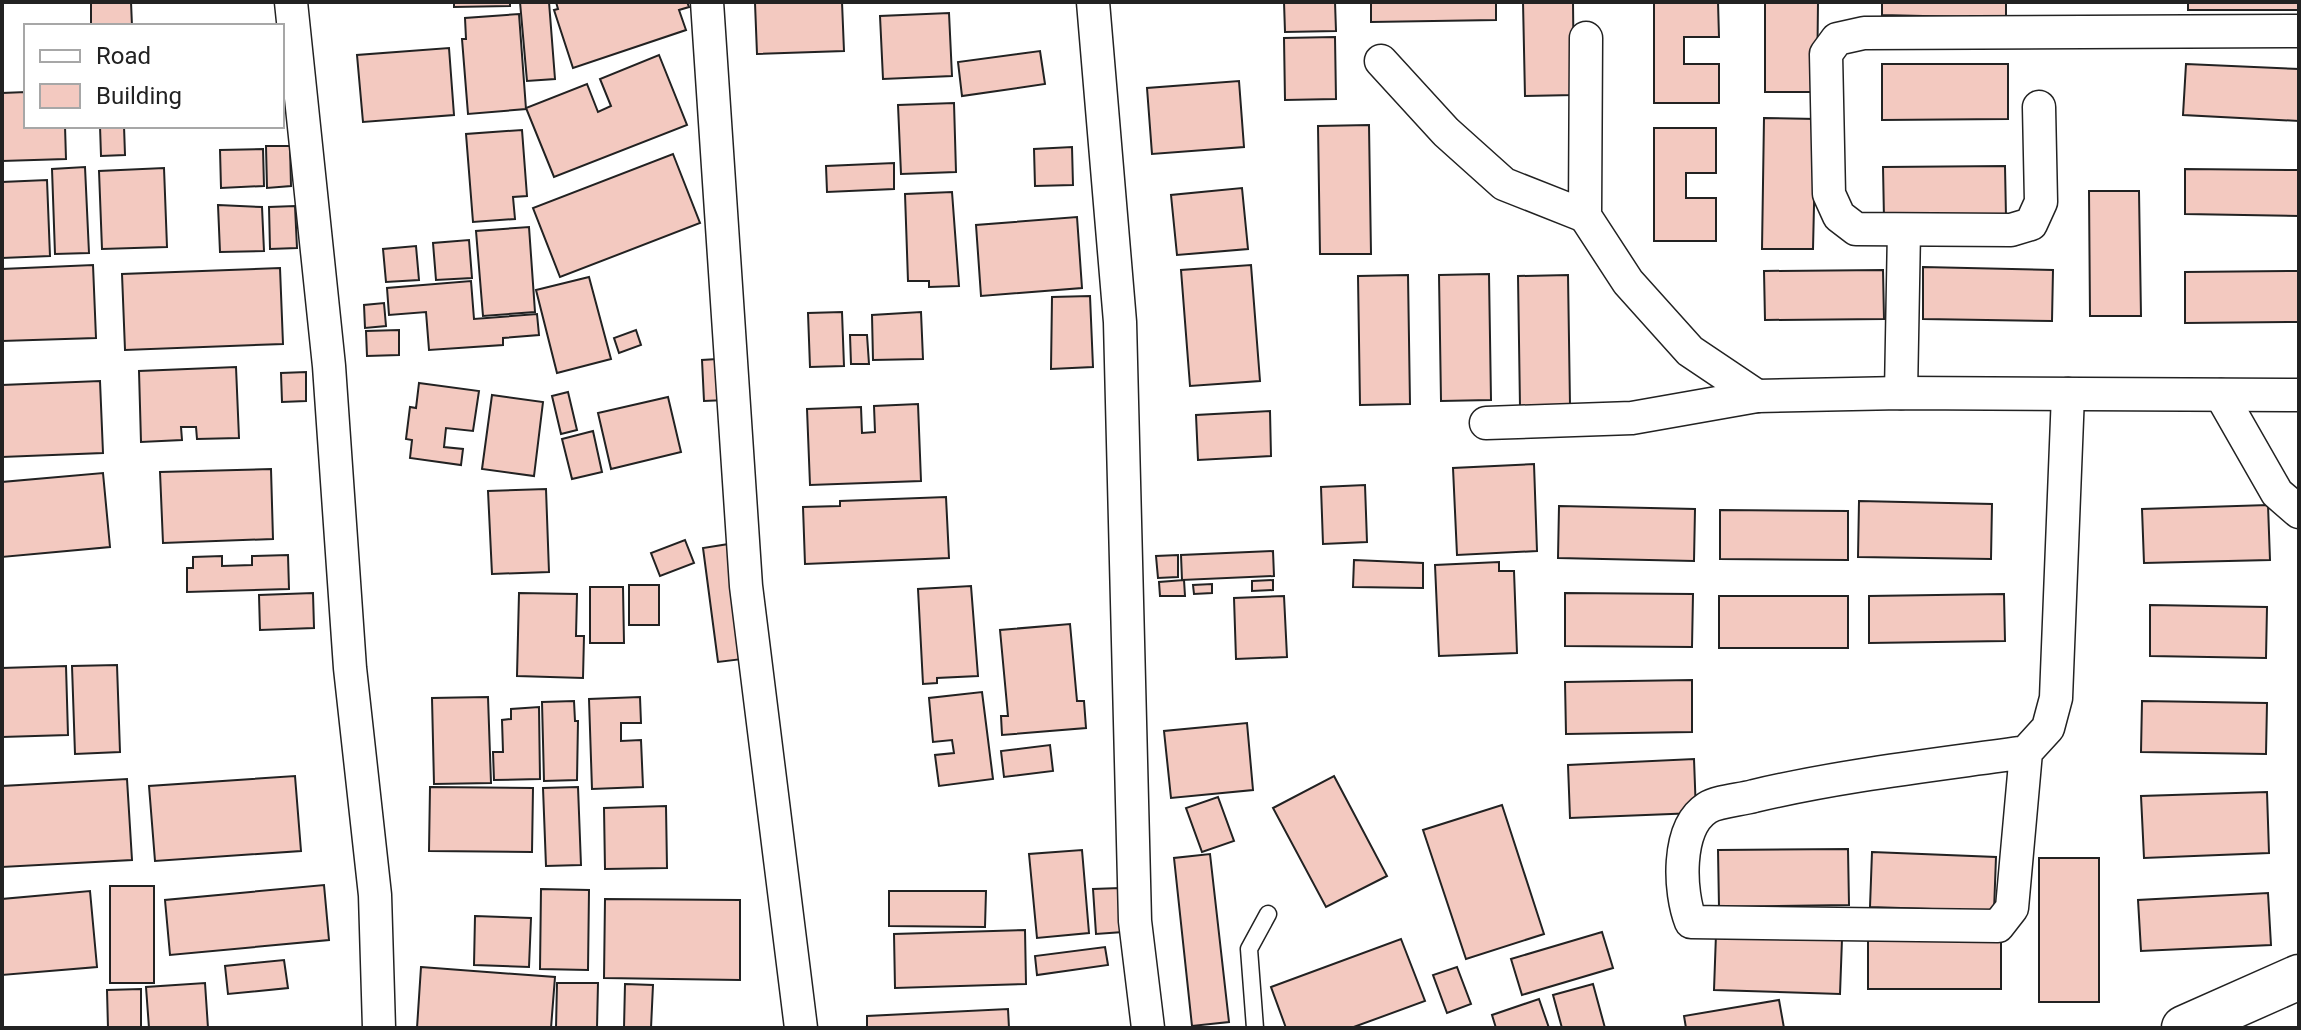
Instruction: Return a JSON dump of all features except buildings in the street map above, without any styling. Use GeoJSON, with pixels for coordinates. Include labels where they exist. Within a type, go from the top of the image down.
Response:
{"type":"FeatureCollection","features":[{"type":"Feature","properties":{"kind":"main road"},"geometry":{"type":"LineString","coordinates":[[2184,1028],[2299,977]]}},
{"type":"Feature","properties":{"kind":"street"},"geometry":{"type":"LineString","coordinates":[[291,2],[329,366],[350,668],[375,895],[379,1028]]}},
{"type":"Feature","properties":{"kind":"street"},"geometry":{"type":"LineString","coordinates":[[707,2],[746,586],[801,1028]]}},
{"type":"Feature","properties":{"kind":"street"},"geometry":{"type":"LineString","coordinates":[[1093,2],[1120,322],[1135,921],[1148,1028]]}},
{"type":"Feature","properties":{"kind":"street"},"geometry":{"type":"LineString","coordinates":[[2039,107],[2041,202],[2031,224],[2011,230],[1856,229],[1839,216],[1829,194],[1826,54],[1837,39],[1864,33],[2299,31]]}},
{"type":"Feature","properties":{"kind":"street"},"geometry":{"type":"LineString","coordinates":[[1586,38],[1585,216],[1628,282],[1690,351],[1757,396]]}},
{"type":"Feature","properties":{"kind":"street"},"geometry":{"type":"LineString","coordinates":[[1381,61],[1446,132],[1504,184],[1585,216]]}},
{"type":"Feature","properties":{"kind":"street"},"geometry":{"type":"LineString","coordinates":[[1901,393],[1904,230]]}},
{"type":"Feature","properties":{"kind":"street"},"geometry":{"type":"LineString","coordinates":[[1486,423],[1632,418],[1757,396],[1901,393],[2299,395]]}},
{"type":"Feature","properties":{"kind":"street"},"geometry":{"type":"LineString","coordinates":[[2026,752],[1798,786],[1708,808],[1693,823],[1681,863],[1684,906],[1691,922],[1998,926],[2007,919],[2012,908],[2026,752],[2048,728],[2056,698],[2068,394]]}},
{"type":"Feature","properties":{"kind":"street"},"geometry":{"type":"LineString","coordinates":[[2221,395],[2277,493],[2299,512]]}},
{"type":"Feature","properties":{"kind":"lane"},"geometry":{"type":"LineString","coordinates":[[1255,1028],[1249,949],[1268,914]]}}]}
